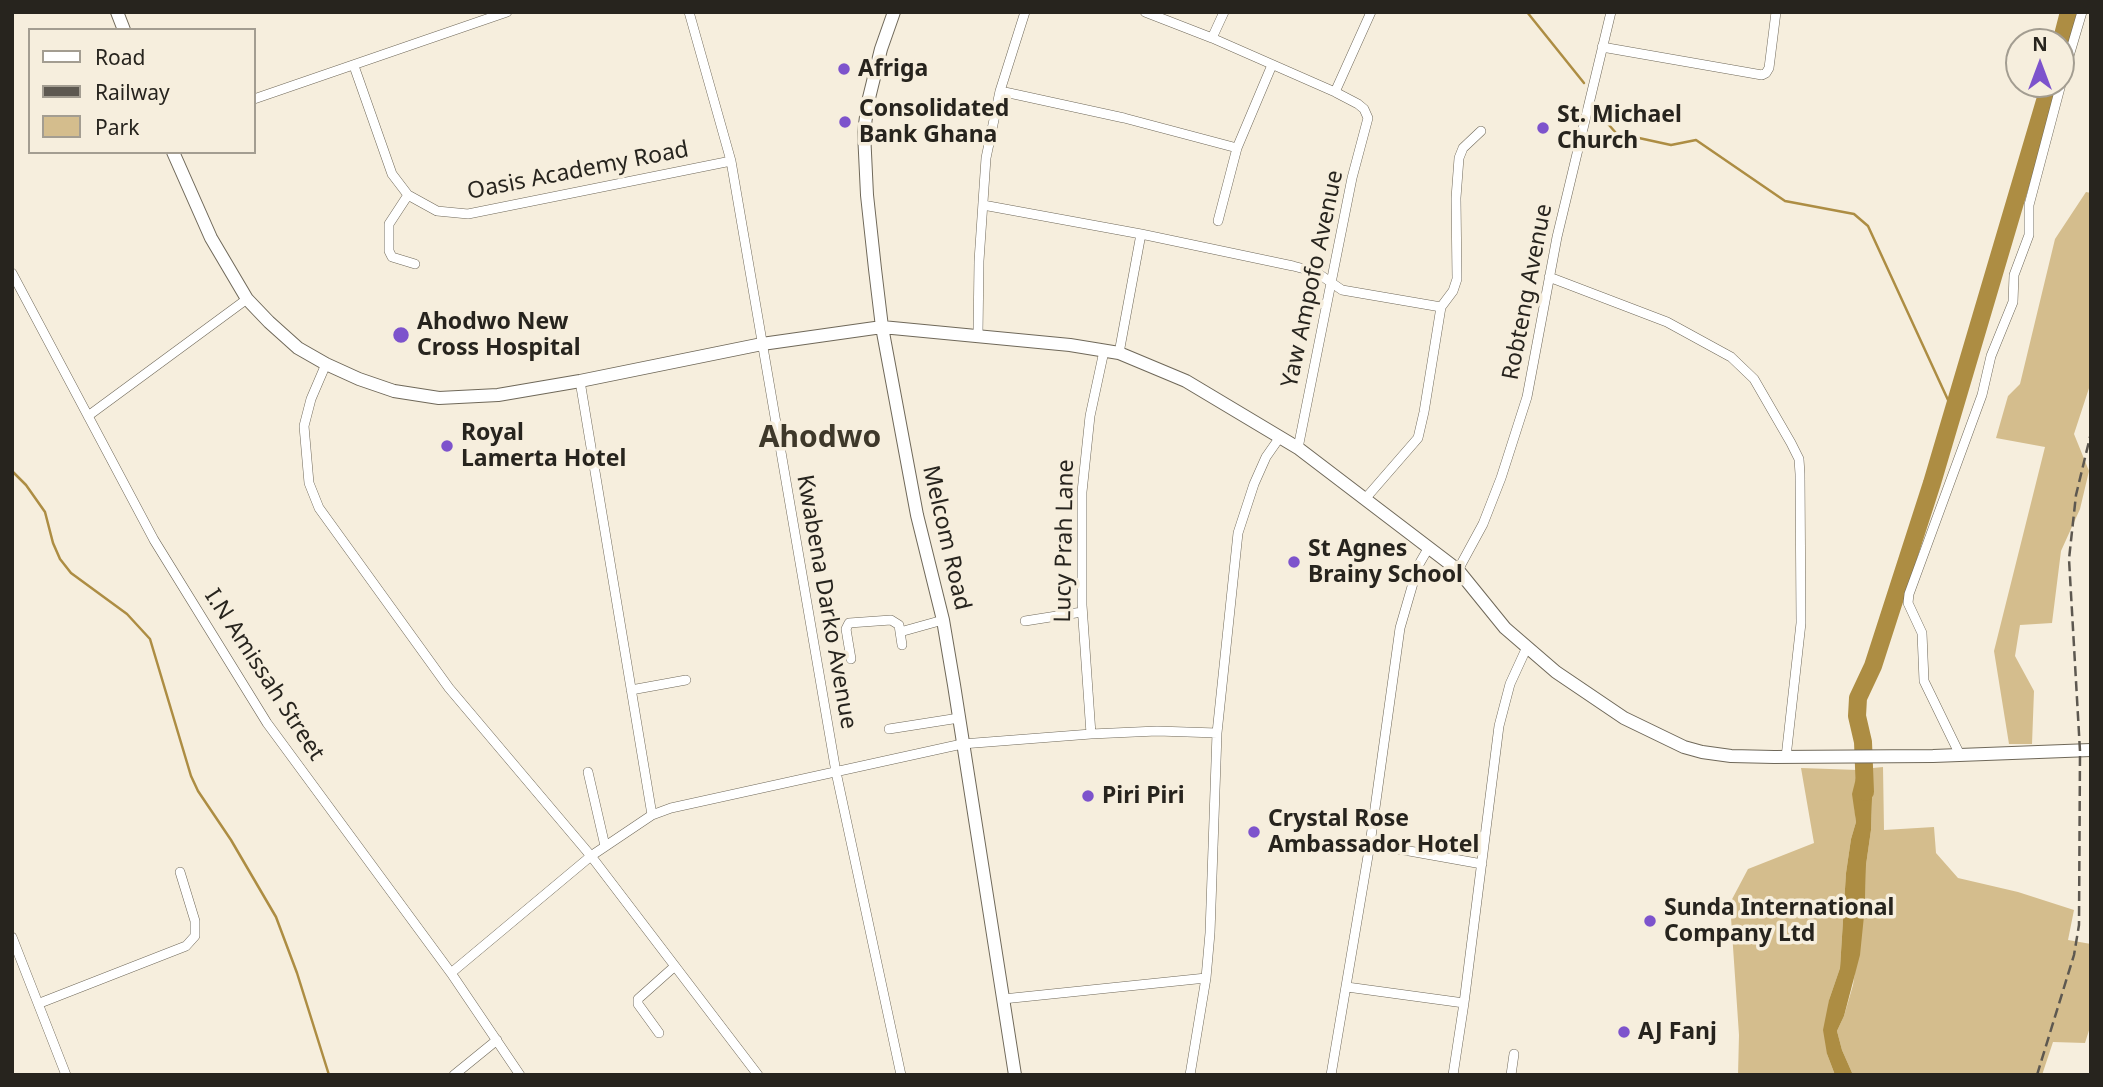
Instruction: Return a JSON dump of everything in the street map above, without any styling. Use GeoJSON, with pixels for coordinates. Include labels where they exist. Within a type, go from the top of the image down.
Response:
{"type":"FeatureCollection","features":[{"type":"Feature","properties":{"kind":"main road","name":"Melcom Road"},"geometry":{"type":"LineString","coordinates":[[894,12],[881,49],[864,132],[867,195],[882,327],[917,515],[943,620],[1015,1075]]}},
{"type":"Feature","properties":{"kind":"main road"},"geometry":{"type":"LineString","coordinates":[[174,154],[211,238],[247,299],[298,348],[326,364],[394,391],[439,398],[498,395],[762,344],[882,327],[978,335],[1119,354],[1186,381],[1298,448],[1458,570],[1505,628],[1556,672],[1655,735],[1702,752],[1731,756],[1873,757],[2091,750]]}},
{"type":"Feature","properties":{"kind":"street"},"geometry":{"type":"LineString","coordinates":[[256,98],[507,12]]}},
{"type":"Feature","properties":{"kind":"street","name":"Kwabena Darko Avenue"},"geometry":{"type":"LineString","coordinates":[[689,12],[731,161],[836,772],[901,1075]]}},
{"type":"Feature","properties":{"kind":"street"},"geometry":{"type":"LineString","coordinates":[[978,335],[986,158],[1000,91],[1026,12]]}},
{"type":"Feature","properties":{"kind":"street"},"geometry":{"type":"LineString","coordinates":[[1145,12],[1335,92],[1371,12]]}},
{"type":"Feature","properties":{"kind":"street"},"geometry":{"type":"LineString","coordinates":[[1212,38],[1224,12]]}},
{"type":"Feature","properties":{"kind":"street","name":"Robteng Avenue"},"geometry":{"type":"LineString","coordinates":[[1458,570],[1483,524],[1515,439],[1527,397],[1549,277],[1611,12]]}},
{"type":"Feature","properties":{"kind":"street"},"geometry":{"type":"LineString","coordinates":[[1602,47],[1762,75],[1769,68],[1776,12]]}},
{"type":"Feature","properties":{"kind":"street"},"geometry":{"type":"LineString","coordinates":[[2075,36],[2082,12]]}},
{"type":"Feature","properties":{"kind":"street"},"geometry":{"type":"LineString","coordinates":[[1218,221],[1237,148],[1272,65]]}},
{"type":"Feature","properties":{"kind":"street"},"geometry":{"type":"LineString","coordinates":[[354,66],[393,174],[408,195],[389,224],[388,251],[392,257],[415,264]]}},
{"type":"Feature","properties":{"kind":"street"},"geometry":{"type":"LineString","coordinates":[[1000,91],[1124,118],[1237,148]]}},
{"type":"Feature","properties":{"kind":"street","name":"Yaw Ampofo Avenue"},"geometry":{"type":"LineString","coordinates":[[1298,448],[1352,178],[1368,118],[1358,104],[1335,92]]}},
{"type":"Feature","properties":{"kind":"street"},"geometry":{"type":"LineString","coordinates":[[1960,755],[1924,681],[1922,633],[1911,613],[1909,594],[1982,395],[1991,356],[2013,302],[2014,275],[2029,234],[2029,205],[2057,98]]}},
{"type":"Feature","properties":{"kind":"street"},"geometry":{"type":"LineString","coordinates":[[1365,499],[1418,438],[1441,307],[1453,291],[1457,279],[1456,198],[1459,158],[1462,148],[1481,131]]}},
{"type":"Feature","properties":{"kind":"street","name":"Oasis Academy Road"},"geometry":{"type":"LineString","coordinates":[[408,195],[437,211],[468,214],[731,161]]}},
{"type":"Feature","properties":{"kind":"street"},"geometry":{"type":"LineString","coordinates":[[983,205],[1293,266],[1316,272],[1331,284],[1355,293],[1441,307]]}},
{"type":"Feature","properties":{"kind":"street"},"geometry":{"type":"LineString","coordinates":[[1119,354],[1141,234]]}},
{"type":"Feature","properties":{"kind":"street","name":"I.N Amissah Street"},"geometry":{"type":"LineString","coordinates":[[12,273],[154,540],[267,723],[451,974],[520,1075]]}},
{"type":"Feature","properties":{"kind":"street"},"geometry":{"type":"LineString","coordinates":[[1549,277],[1667,321],[1731,357],[1754,379],[1799,459],[1801,622],[1786,757]]}},
{"type":"Feature","properties":{"kind":"street"},"geometry":{"type":"LineString","coordinates":[[88,416],[247,299]]}},
{"type":"Feature","properties":{"kind":"street","name":"Lucy Prah Lane"},"geometry":{"type":"LineString","coordinates":[[1091,734],[1083,612],[1082,492],[1085,451],[1104,351]]}},
{"type":"Feature","properties":{"kind":"street"},"geometry":{"type":"LineString","coordinates":[[326,364],[311,398],[304,426],[309,484],[319,508],[449,688],[591,856],[758,1075]]}},
{"type":"Feature","properties":{"kind":"street"},"geometry":{"type":"LineString","coordinates":[[580,381],[652,815]]}},
{"type":"Feature","properties":{"kind":"street"},"geometry":{"type":"LineString","coordinates":[[1191,1075],[1206,978],[1213,891],[1217,733],[1238,533],[1254,484],[1266,457],[1280,437]]}},
{"type":"Feature","properties":{"kind":"street"},"geometry":{"type":"LineString","coordinates":[[1331,1075],[1370,844],[1400,628],[1418,566],[1429,547]]}},
{"type":"Feature","properties":{"kind":"street"},"geometry":{"type":"LineString","coordinates":[[1025,621],[1083,612]]}},
{"type":"Feature","properties":{"kind":"street"},"geometry":{"type":"LineString","coordinates":[[851,659],[846,629],[849,623],[891,620],[899,625],[902,645]]}},
{"type":"Feature","properties":{"kind":"street"},"geometry":{"type":"LineString","coordinates":[[900,632],[943,620]]}},
{"type":"Feature","properties":{"kind":"street"},"geometry":{"type":"LineString","coordinates":[[1453,1075],[1499,726],[1510,684],[1527,648]]}},
{"type":"Feature","properties":{"kind":"street"},"geometry":{"type":"LineString","coordinates":[[631,690],[686,680]]}},
{"type":"Feature","properties":{"kind":"street"},"geometry":{"type":"LineString","coordinates":[[889,729],[959,718]]}},
{"type":"Feature","properties":{"kind":"street"},"geometry":{"type":"LineString","coordinates":[[451,974],[591,856],[652,815],[671,808],[962,744],[1157,731],[1217,733]]}},
{"type":"Feature","properties":{"kind":"street"},"geometry":{"type":"LineString","coordinates":[[588,772],[605,846]]}},
{"type":"Feature","properties":{"kind":"street"},"geometry":{"type":"LineString","coordinates":[[1370,844],[1482,864]]}},
{"type":"Feature","properties":{"kind":"street"},"geometry":{"type":"LineString","coordinates":[[40,1003],[186,946],[195,936],[195,921],[180,872]]}},
{"type":"Feature","properties":{"kind":"street"},"geometry":{"type":"LineString","coordinates":[[12,937],[66,1075]]}},
{"type":"Feature","properties":{"kind":"street"},"geometry":{"type":"LineString","coordinates":[[659,1033],[638,1004],[638,999],[675,966]]}},
{"type":"Feature","properties":{"kind":"street"},"geometry":{"type":"LineString","coordinates":[[1003,999],[1206,978]]}},
{"type":"Feature","properties":{"kind":"street"},"geometry":{"type":"LineString","coordinates":[[1347,986],[1464,1003]]}},
{"type":"Feature","properties":{"kind":"street"},"geometry":{"type":"LineString","coordinates":[[454,1075],[497,1040]]}},
{"type":"Feature","properties":{"kind":"street"},"geometry":{"type":"LineString","coordinates":[[1511,1075],[1514,1054]]}},
{"type":"Feature","properties":{"kind":"green space"},"geometry":{"type":"Polygon","coordinates":[[[2086,192],[2091,193],[2091,382],[2074,434],[2089,471],[2080,509],[2061,551],[2052,623],[2020,625],[2015,656],[2034,691],[2032,744],[2009,744],[1994,651],[2045,447],[1996,438],[2008,396],[2020,384],[2055,239],[2086,192]]]}},
{"type":"Feature","properties":{"kind":"green space"},"geometry":{"type":"Polygon","coordinates":[[[1883,767],[1884,830],[1934,827],[1936,853],[1958,878],[2018,892],[2074,910],[2068,940],[2091,944],[2091,1024],[2085,1043],[2053,1042],[2042,1075],[1853,1075],[1837,1031],[1853,985],[1865,906],[1873,768],[1883,767]]]}},
{"type":"Feature","properties":{"kind":"green space"},"geometry":{"type":"Polygon","coordinates":[[[1801,768],[1858,770],[1853,794],[1856,822],[1846,873],[1840,968],[1829,1000],[1827,1054],[1835,1075],[1738,1075],[1739,1035],[1730,903],[1748,869],[1814,843],[1801,768]]]}},
{"type":"Feature","properties":{"kind":"shaded area"},"geometry":{"type":"Polygon","coordinates":[[[1873,768],[1871,830],[1860,955],[1844,1016],[1837,1031],[1853,1075],[1835,1075],[1827,1054],[1823,1030],[1829,1000],[1840,968],[1846,873],[1856,822],[1852,794],[1858,770],[1873,768]]]}},
{"type":"Feature","properties":{"kind":"waterway"},"geometry":{"type":"LineString","coordinates":[[1527,12],[1584,83]]}},
{"type":"Feature","properties":{"kind":"waterway"},"geometry":{"type":"LineString","coordinates":[[2065,28],[2069,12]]}},
{"type":"Feature","properties":{"kind":"waterway"},"geometry":{"type":"LineString","coordinates":[[1865,792],[1863,742],[1857,716],[1858,698],[1873,666],[1932,483],[2046,98]]}},
{"type":"Feature","properties":{"kind":"waterway"},"geometry":{"type":"LineString","coordinates":[[1595,109],[1616,133],[1671,145],[1696,140],[1785,201],[1854,214],[1868,226],[1954,413]]}},
{"type":"Feature","properties":{"kind":"waterway"},"geometry":{"type":"LineString","coordinates":[[12,471],[26,485],[45,512],[53,543],[60,559],[71,573],[127,614],[150,639],[191,776],[276,917],[297,973],[329,1075]]}},
{"type":"Feature","properties":{"kind":"railway"},"geometry":{"type":"LineString","coordinates":[[2037,1075],[2074,955],[2079,925],[2080,751],[2069,559],[2076,495],[2091,433]]}},
{"type":"Feature","properties":{"kind":"place","name":"Afriga"},"geometry":{"type":"Point","coordinates":[844,69]}},
{"type":"Feature","properties":{"kind":"place","name":"Consolidated Bank Ghana"},"geometry":{"type":"Point","coordinates":[845,122]}},
{"type":"Feature","properties":{"kind":"place","name":"St. Michael Church"},"geometry":{"type":"Point","coordinates":[1543,128]}},
{"type":"Feature","properties":{"kind":"place","name":"Ahodwo New Cross Hospital"},"geometry":{"type":"Point","coordinates":[401,335]}},
{"type":"Feature","properties":{"kind":"place","name":"Royal Lamerta Hotel"},"geometry":{"type":"Point","coordinates":[447,446]}},
{"type":"Feature","properties":{"kind":"place","name":"St Agnes Brainy School"},"geometry":{"type":"Point","coordinates":[1294,562]}},
{"type":"Feature","properties":{"kind":"place","name":"Piri Piri"},"geometry":{"type":"Point","coordinates":[1088,796]}},
{"type":"Feature","properties":{"kind":"place","name":"Crystal Rose Ambassador Hotel"},"geometry":{"type":"Point","coordinates":[1254,832]}},
{"type":"Feature","properties":{"kind":"place","name":"Sunda International Company Ltd"},"geometry":{"type":"Point","coordinates":[1650,921]}},
{"type":"Feature","properties":{"kind":"place","name":"AJ Fanj"},"geometry":{"type":"Point","coordinates":[1624,1032]}},
{"type":"Feature","properties":{"kind":"district","name":"Ahodwo"},"geometry":{"type":"Point","coordinates":[820,438]}}]}
